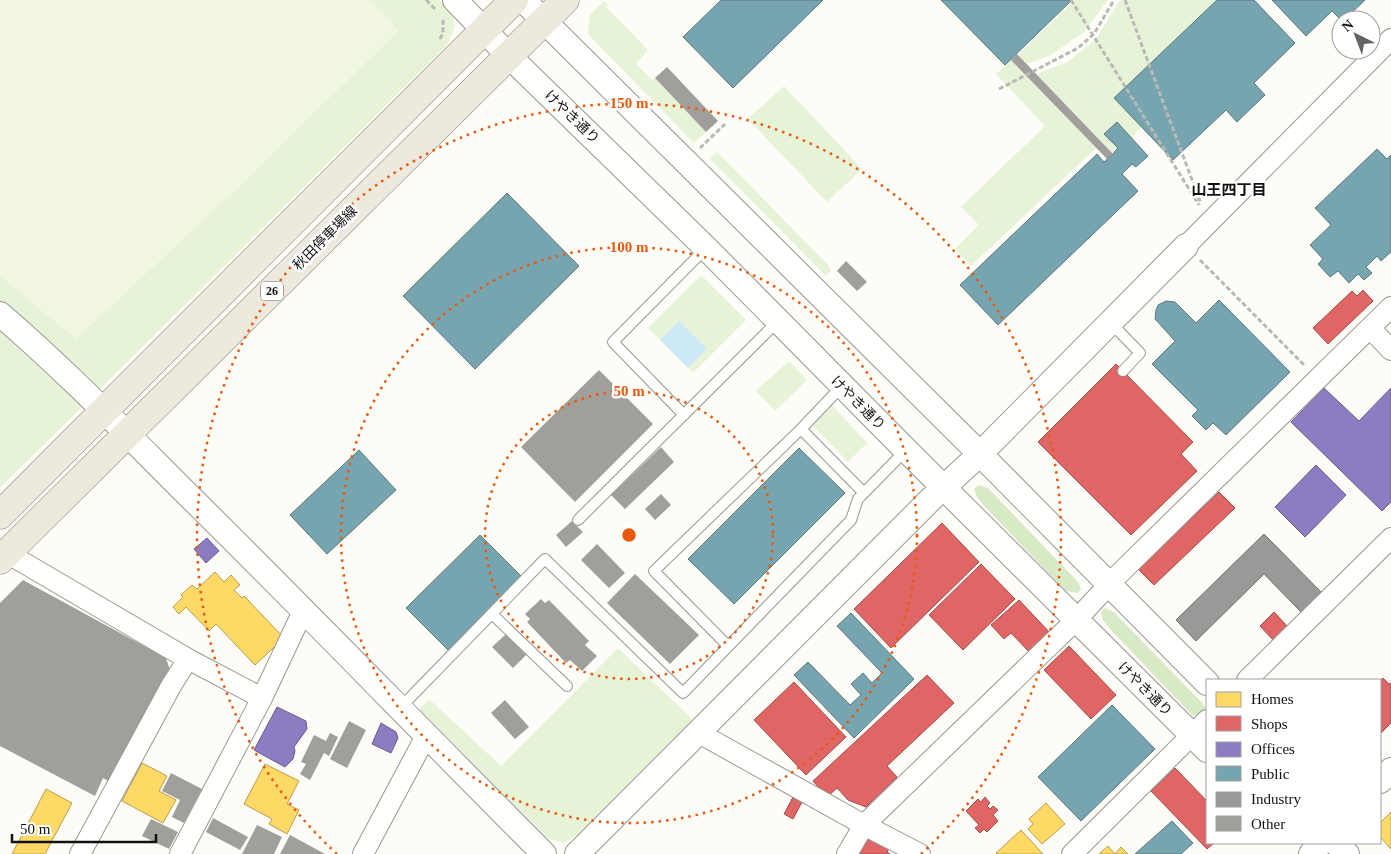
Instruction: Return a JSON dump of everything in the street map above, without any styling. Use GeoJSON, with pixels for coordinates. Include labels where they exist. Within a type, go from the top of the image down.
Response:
{"type":"FeatureCollection","features":[{"type":"Feature","properties":{"kind":"main road","name":"26"},"geometry":{"type":"LineString","coordinates":[[0,515],[514,0]]}},
{"type":"Feature","properties":{"kind":"main road","name":"秋田停車場線"},"geometry":{"type":"LineString","coordinates":[[4,557],[565,0]]}},
{"type":"Feature","properties":{"kind":"street"},"geometry":{"type":"LineString","coordinates":[[455,0],[485,30]]}},
{"type":"Feature","properties":{"kind":"street"},"geometry":{"type":"LineString","coordinates":[[523,0],[980,454],[1206,682]]}},
{"type":"Feature","properties":{"kind":"street","name":"けやき通り"},"geometry":{"type":"LineString","coordinates":[[485,30],[509,56],[706,248],[1076,620],[1202,735]]}},
{"type":"Feature","properties":{"kind":"street"},"geometry":{"type":"LineString","coordinates":[[577,854],[944,487],[980,454],[1391,39]]}},
{"type":"Feature","properties":{"kind":"street"},"geometry":{"type":"LineString","coordinates":[[847,854],[864,825],[1076,620],[1317,378],[1391,307]]}},
{"type":"Feature","properties":{"kind":"street"},"geometry":{"type":"LineString","coordinates":[[0,314],[104,410],[544,854]]}},
{"type":"Feature","properties":{"kind":"street"},"geometry":{"type":"LineString","coordinates":[[1370,328],[1391,350]]}},
{"type":"Feature","properties":{"kind":"street"},"geometry":{"type":"LineString","coordinates":[[1248,679],[1391,538]]}},
{"type":"Feature","properties":{"kind":"street"},"geometry":{"type":"LineString","coordinates":[[4,557],[262,698]]}},
{"type":"Feature","properties":{"kind":"street"},"geometry":{"type":"LineString","coordinates":[[180,854],[262,698],[304,610]]}},
{"type":"Feature","properties":{"kind":"street"},"geometry":{"type":"LineString","coordinates":[[80,854],[171,686],[188,659]]}},
{"type":"Feature","properties":{"kind":"street"},"geometry":{"type":"LineString","coordinates":[[699,733],[920,854]]}},
{"type":"Feature","properties":{"kind":"street"},"geometry":{"type":"LineString","coordinates":[[1072,854],[1202,735]]}},
{"type":"Feature","properties":{"kind":"street"},"geometry":{"type":"LineString","coordinates":[[364,854],[426,736]]}},
{"type":"Feature","properties":{"kind":"street"},"geometry":{"type":"LineString","coordinates":[[1381,780],[1391,770]]}},
{"type":"Feature","properties":{"kind":"street"},"geometry":{"type":"LineString","coordinates":[[1311,854],[1320,844]]}},
{"type":"Feature","properties":{"kind":"street"},"geometry":{"type":"LineString","coordinates":[[1337,844],[1347,854]]}},
{"type":"Feature","properties":{"kind":"lane"},"geometry":{"type":"LineString","coordinates":[[684,415],[613,342],[706,248]]}},
{"type":"Feature","properties":{"kind":"lane"},"geometry":{"type":"LineString","coordinates":[[578,520],[778,321]]}},
{"type":"Feature","properties":{"kind":"lane"},"geometry":{"type":"LineString","coordinates":[[1110,322],[1140,353],[1123,371]]}},
{"type":"Feature","properties":{"kind":"lane"},"geometry":{"type":"LineString","coordinates":[[728,646],[654,571],[801,429],[842,386]]}},
{"type":"Feature","properties":{"kind":"lane"},"geometry":{"type":"LineString","coordinates":[[801,429],[864,493]]}},
{"type":"Feature","properties":{"kind":"lane"},"geometry":{"type":"LineString","coordinates":[[400,709],[545,560],[682,693],[851,520],[858,499],[906,450]]}},
{"type":"Feature","properties":{"kind":"lane"},"geometry":{"type":"LineString","coordinates":[[492,614],[567,686]]}},
{"type":"Feature","properties":{"kind":"path"},"geometry":{"type":"LineString","coordinates":[[1071,0],[1200,205],[1125,0]]}},
{"type":"Feature","properties":{"kind":"path"},"geometry":{"type":"LineString","coordinates":[[999,89],[1078,48],[1094,34],[1114,0]]}},
{"type":"Feature","properties":{"kind":"path"},"geometry":{"type":"LineString","coordinates":[[698,150],[725,124]]}},
{"type":"Feature","properties":{"kind":"path"},"geometry":{"type":"LineString","coordinates":[[1186,246],[1317,378]]}},
{"type":"Feature","properties":{"kind":"green space"},"geometry":{"type":"Polygon","coordinates":[[[0,0],[439,0],[453,16],[454,26],[447,45],[0,488],[0,0]]]}},
{"type":"Feature","properties":{"kind":"green space"},"geometry":{"type":"Polygon","coordinates":[[[0,0],[369,0],[399,30],[243,183],[76,339],[0,276],[0,0]]]}},
{"type":"Feature","properties":{"kind":"green space"},"geometry":{"type":"Polygon","coordinates":[[[1075,0],[1108,0],[1084,32],[1051,55],[1027,64],[1018,55],[1075,0]]]}},
{"type":"Feature","properties":{"kind":"green space"},"geometry":{"type":"Polygon","coordinates":[[[1120,0],[1217,0],[1114,97],[1142,127],[1131,138],[1105,134],[1118,148],[1113,154],[1037,74],[1068,62],[1096,39],[1120,0]]]}},
{"type":"Feature","properties":{"kind":"green space"},"geometry":{"type":"Polygon","coordinates":[[[604,1],[608,5],[606,7],[648,50],[636,64],[652,80],[655,78],[706,132],[694,143],[588,34],[590,15],[604,1]]]}},
{"type":"Feature","properties":{"kind":"green space"},"geometry":{"type":"Polygon","coordinates":[[[1011,60],[1096,148],[971,266],[955,249],[979,225],[961,207],[1045,126],[996,74],[1011,60]]]}},
{"type":"Feature","properties":{"kind":"green space"},"geometry":{"type":"Polygon","coordinates":[[[784,86],[862,169],[827,202],[748,119],[784,86]]]}},
{"type":"Feature","properties":{"kind":"green space"},"geometry":{"type":"Polygon","coordinates":[[[717,152],[828,265],[831,271],[826,276],[710,159],[717,152]]]}},
{"type":"Feature","properties":{"kind":"green space"},"geometry":{"type":"Polygon","coordinates":[[[701,275],[746,320],[693,373],[688,368],[707,349],[679,321],[660,340],[648,328],[701,275]]]}},
{"type":"Feature","properties":{"kind":"green space"},"geometry":{"type":"Polygon","coordinates":[[[789,361],[807,380],[775,411],[756,391],[789,361]]]}},
{"type":"Feature","properties":{"kind":"green space"},"geometry":{"type":"Polygon","coordinates":[[[831,404],[867,443],[848,462],[811,424],[831,404]]]}},
{"type":"Feature","properties":{"kind":"green space"},"geometry":{"type":"Polygon","coordinates":[[[979,485],[988,488],[1078,582],[1081,590],[1077,593],[1066,591],[985,507],[977,497],[974,489],[979,485]]]}},
{"type":"Feature","properties":{"kind":"green space"},"geometry":{"type":"Polygon","coordinates":[[[1105,608],[1114,612],[1204,705],[1206,715],[1204,717],[1192,715],[1111,630],[1103,620],[1101,612],[1105,608]]]}},
{"type":"Feature","properties":{"kind":"green space"},"geometry":{"type":"Polygon","coordinates":[[[618,648],[696,723],[583,832],[563,843],[546,837],[418,711],[429,699],[501,766],[618,648]]]}},
{"type":"Feature","properties":{"kind":"water"},"geometry":{"type":"Polygon","coordinates":[[[679,321],[707,349],[688,368],[660,340],[679,321]]]}},
{"type":"Feature","properties":{"kind":"building: Homes"},"geometry":{"type":"Polygon","coordinates":[[[215,572],[224,582],[231,575],[240,585],[234,590],[242,598],[244,596],[284,638],[255,665],[216,624],[209,631],[186,607],[179,614],[173,607],[183,597],[181,595],[192,585],[197,589],[215,572]]]}},
{"type":"Feature","properties":{"kind":"building: Homes"},"geometry":{"type":"Polygon","coordinates":[[[142,763],[167,776],[159,791],[176,800],[163,823],[122,801],[142,763]]]}},
{"type":"Feature","properties":{"kind":"building: Homes"},"geometry":{"type":"Polygon","coordinates":[[[265,764],[299,781],[287,804],[299,810],[287,834],[269,824],[272,819],[244,804],[265,764]]]}},
{"type":"Feature","properties":{"kind":"building: Homes"},"geometry":{"type":"Polygon","coordinates":[[[46,789],[72,803],[45,854],[12,854],[46,789]]]}},
{"type":"Feature","properties":{"kind":"building: Homes"},"geometry":{"type":"Polygon","coordinates":[[[1046,803],[1065,824],[1042,844],[1028,829],[1033,824],[1029,819],[1046,803]]]}},
{"type":"Feature","properties":{"kind":"building: Homes"},"geometry":{"type":"Polygon","coordinates":[[[1391,812],[1391,849],[1381,838],[1381,822],[1391,812]]]}},
{"type":"Feature","properties":{"kind":"building: Homes"},"geometry":{"type":"Polygon","coordinates":[[[1021,830],[1043,854],[996,853],[1021,830]]]}},
{"type":"Feature","properties":{"kind":"building: Homes"},"geometry":{"type":"Polygon","coordinates":[[[1108,846],[1115,854],[1099,854],[1108,846]]]}},
{"type":"Feature","properties":{"kind":"building: Homes"},"geometry":{"type":"Polygon","coordinates":[[[1121,847],[1128,854],[1115,854],[1121,847]]]}},
{"type":"Feature","properties":{"kind":"building: Shops"},"geometry":{"type":"Polygon","coordinates":[[[1363,290],[1373,301],[1328,344],[1313,328],[1352,291],[1357,296],[1363,290]]]}},
{"type":"Feature","properties":{"kind":"building: Shops"},"geometry":{"type":"Polygon","coordinates":[[[1116,364],[1193,442],[1181,454],[1197,471],[1131,535],[1038,442],[1116,364]]]}},
{"type":"Feature","properties":{"kind":"building: Shops"},"geometry":{"type":"Polygon","coordinates":[[[1219,492],[1235,508],[1154,585],[1138,569],[1219,492]]]}},
{"type":"Feature","properties":{"kind":"building: Shops"},"geometry":{"type":"Polygon","coordinates":[[[942,523],[979,562],[891,648],[854,609],[942,523]]]}},
{"type":"Feature","properties":{"kind":"building: Shops"},"geometry":{"type":"Polygon","coordinates":[[[981,564],[1015,599],[963,650],[929,615],[981,564]]]}},
{"type":"Feature","properties":{"kind":"building: Shops"},"geometry":{"type":"Polygon","coordinates":[[[1019,600],[1053,636],[1032,655],[1011,633],[1004,639],[991,625],[1019,600]]]}},
{"type":"Feature","properties":{"kind":"building: Shops"},"geometry":{"type":"Polygon","coordinates":[[[1274,612],[1288,627],[1274,641],[1260,626],[1274,612]]]}},
{"type":"Feature","properties":{"kind":"building: Shops"},"geometry":{"type":"Polygon","coordinates":[[[1069,646],[1116,695],[1091,719],[1044,670],[1069,646]]]}},
{"type":"Feature","properties":{"kind":"building: Shops"},"geometry":{"type":"Polygon","coordinates":[[[927,675],[954,703],[887,766],[897,777],[866,807],[848,800],[837,788],[827,797],[813,781],[927,675]]]}},
{"type":"Feature","properties":{"kind":"building: Shops"},"geometry":{"type":"Polygon","coordinates":[[[1383,678],[1389,684],[1391,683],[1391,723],[1381,733],[1381,680],[1383,678]]]}},
{"type":"Feature","properties":{"kind":"building: Shops"},"geometry":{"type":"Polygon","coordinates":[[[794,682],[846,737],[806,775],[754,720],[794,682]]]}},
{"type":"Feature","properties":{"kind":"building: Shops"},"geometry":{"type":"Polygon","coordinates":[[[1175,768],[1206,800],[1206,844],[1213,844],[1207,849],[1151,791],[1175,768]]]}},
{"type":"Feature","properties":{"kind":"building: Shops"},"geometry":{"type":"Polygon","coordinates":[[[793,797],[802,802],[793,819],[784,814],[793,797]]]}},
{"type":"Feature","properties":{"kind":"building: Shops"},"geometry":{"type":"Polygon","coordinates":[[[985,797],[990,803],[987,806],[990,809],[993,806],[998,810],[993,815],[998,821],[987,832],[984,829],[980,833],[975,828],[979,825],[966,811],[978,799],[981,802],[985,797]]]}},
{"type":"Feature","properties":{"kind":"building: Shops"},"geometry":{"type":"Polygon","coordinates":[[[872,837],[890,847],[887,852],[890,854],[857,854],[866,838],[872,837]]]}},
{"type":"Feature","properties":{"kind":"building: Offices"},"geometry":{"type":"Polygon","coordinates":[[[1324,388],[1359,421],[1391,388],[1391,502],[1382,511],[1291,422],[1324,388]]]}},
{"type":"Feature","properties":{"kind":"building: Offices"},"geometry":{"type":"Polygon","coordinates":[[[1316,465],[1346,495],[1305,537],[1275,507],[1316,465]]]}},
{"type":"Feature","properties":{"kind":"building: Offices"},"geometry":{"type":"Polygon","coordinates":[[[207,538],[219,551],[206,563],[194,549],[207,538]]]}},
{"type":"Feature","properties":{"kind":"building: Offices"},"geometry":{"type":"Polygon","coordinates":[[[277,707],[306,721],[307,729],[294,747],[293,759],[285,767],[254,750],[277,707]]]}},
{"type":"Feature","properties":{"kind":"building: Offices"},"geometry":{"type":"Polygon","coordinates":[[[381,723],[396,732],[398,738],[391,753],[372,744],[381,723]]]}},
{"type":"Feature","properties":{"kind":"building: Public"},"geometry":{"type":"Polygon","coordinates":[[[721,0],[823,0],[733,88],[683,37],[721,0]]]}},
{"type":"Feature","properties":{"kind":"building: Public"},"geometry":{"type":"Polygon","coordinates":[[[941,0],[1024,1],[1072,0],[1005,65],[941,0]]]}},
{"type":"Feature","properties":{"kind":"building: Public"},"geometry":{"type":"Polygon","coordinates":[[[1217,0],[1254,0],[1295,43],[1254,83],[1265,95],[1237,122],[1226,110],[1173,160],[1114,98],[1217,0]]]}},
{"type":"Feature","properties":{"kind":"building: Public"},"geometry":{"type":"Polygon","coordinates":[[[1272,0],[1365,0],[1354,10],[1331,10],[1306,36],[1272,0]]]}},
{"type":"Feature","properties":{"kind":"building: Public"},"geometry":{"type":"Polygon","coordinates":[[[1117,122],[1148,156],[1136,167],[1132,164],[1122,174],[1138,191],[998,325],[960,285],[1097,154],[1104,162],[1113,154],[1118,148],[1104,134],[1117,122]]]}},
{"type":"Feature","properties":{"kind":"building: Public"},"geometry":{"type":"Polygon","coordinates":[[[1377,149],[1387,159],[1391,155],[1391,252],[1381,261],[1377,256],[1366,267],[1372,273],[1364,280],[1358,274],[1349,283],[1338,271],[1330,277],[1318,264],[1323,259],[1310,245],[1331,225],[1315,208],[1377,149]]]}},
{"type":"Feature","properties":{"kind":"building: Public"},"geometry":{"type":"Polygon","coordinates":[[[507,193],[579,266],[475,369],[403,296],[507,193]]]}},
{"type":"Feature","properties":{"kind":"building: Public"},"geometry":{"type":"Polygon","coordinates":[[[1219,300],[1290,372],[1226,435],[1213,423],[1206,430],[1192,416],[1198,410],[1152,364],[1175,341],[1155,319],[1158,305],[1166,301],[1175,302],[1196,323],[1219,300]]]}},
{"type":"Feature","properties":{"kind":"building: Public"},"geometry":{"type":"Polygon","coordinates":[[[799,448],[845,493],[734,604],[688,559],[799,448]]]}},
{"type":"Feature","properties":{"kind":"building: Public"},"geometry":{"type":"Polygon","coordinates":[[[359,450],[396,490],[327,554],[290,515],[359,450]]]}},
{"type":"Feature","properties":{"kind":"building: Public"},"geometry":{"type":"Polygon","coordinates":[[[480,535],[522,577],[449,651],[406,608],[480,535]]]}},
{"type":"Feature","properties":{"kind":"building: Public"},"geometry":{"type":"Polygon","coordinates":[[[851,613],[914,679],[854,738],[794,675],[808,662],[850,705],[861,695],[851,684],[863,673],[872,683],[882,673],[837,626],[851,613]]]}},
{"type":"Feature","properties":{"kind":"building: Public"},"geometry":{"type":"Polygon","coordinates":[[[1112,705],[1155,749],[1081,821],[1038,777],[1112,705]]]}},
{"type":"Feature","properties":{"kind":"building: Public"},"geometry":{"type":"Polygon","coordinates":[[[1172,821],[1193,843],[1181,854],[1135,854],[1172,821]]]}},
{"type":"Feature","properties":{"kind":"building: Industry"},"geometry":{"type":"Polygon","coordinates":[[[1264,534],[1322,593],[1302,613],[1264,574],[1196,641],[1176,620],[1264,534]]]}},
{"type":"Feature","properties":{"kind":"building: Other"},"geometry":{"type":"Polygon","coordinates":[[[1017,54],[1113,154],[1107,159],[1011,60],[1017,54]]]}},
{"type":"Feature","properties":{"kind":"building: Other"},"geometry":{"type":"Polygon","coordinates":[[[667,67],[718,121],[706,132],[655,78],[667,67]]]}},
{"type":"Feature","properties":{"kind":"building: Other"},"geometry":{"type":"Polygon","coordinates":[[[846,261],[867,282],[857,291],[837,271],[846,261]]]}},
{"type":"Feature","properties":{"kind":"building: Other"},"geometry":{"type":"Polygon","coordinates":[[[599,370],[653,424],[575,502],[521,447],[599,370]]]}},
{"type":"Feature","properties":{"kind":"building: Other"},"geometry":{"type":"Polygon","coordinates":[[[661,447],[674,462],[625,509],[611,495],[661,447]]]}},
{"type":"Feature","properties":{"kind":"building: Other"},"geometry":{"type":"Polygon","coordinates":[[[661,494],[671,505],[655,520],[645,509],[661,494]]]}},
{"type":"Feature","properties":{"kind":"building: Other"},"geometry":{"type":"Polygon","coordinates":[[[572,521],[583,532],[566,547],[556,535],[572,521]]]}},
{"type":"Feature","properties":{"kind":"building: Other"},"geometry":{"type":"Polygon","coordinates":[[[597,544],[625,573],[609,588],[581,560],[597,544]]]}},
{"type":"Feature","properties":{"kind":"building: Other"},"geometry":{"type":"Polygon","coordinates":[[[635,574],[699,635],[670,664],[607,603],[635,574]]]}},
{"type":"Feature","properties":{"kind":"building: Other"},"geometry":{"type":"Polygon","coordinates":[[[23,580],[166,658],[170,670],[110,782],[103,778],[95,796],[0,746],[0,603],[23,580]]]}},
{"type":"Feature","properties":{"kind":"building: Other"},"geometry":{"type":"Polygon","coordinates":[[[541,599],[545,603],[549,600],[589,641],[585,645],[597,656],[582,671],[570,660],[566,663],[527,622],[530,619],[525,614],[541,599]]]}},
{"type":"Feature","properties":{"kind":"building: Other"},"geometry":{"type":"Polygon","coordinates":[[[506,634],[526,655],[513,668],[492,647],[506,634]]]}},
{"type":"Feature","properties":{"kind":"building: Other"},"geometry":{"type":"Polygon","coordinates":[[[505,700],[529,727],[515,739],[491,713],[505,700]]]}},
{"type":"Feature","properties":{"kind":"building: Other"},"geometry":{"type":"Polygon","coordinates":[[[349,721],[366,730],[347,768],[330,759],[349,721]]]}},
{"type":"Feature","properties":{"kind":"building: Other"},"geometry":{"type":"Polygon","coordinates":[[[330,733],[338,737],[329,756],[324,753],[310,780],[300,774],[306,764],[301,762],[314,735],[326,741],[330,733]]]}},
{"type":"Feature","properties":{"kind":"building: Other"},"geometry":{"type":"Polygon","coordinates":[[[171,773],[202,789],[184,823],[172,817],[180,800],[162,791],[171,773]]]}},
{"type":"Feature","properties":{"kind":"building: Other"},"geometry":{"type":"Polygon","coordinates":[[[213,818],[248,837],[240,850],[206,832],[213,818]]]}},
{"type":"Feature","properties":{"kind":"building: Other"},"geometry":{"type":"Polygon","coordinates":[[[151,819],[178,832],[169,849],[142,836],[151,819]]]}},
{"type":"Feature","properties":{"kind":"building: Other"},"geometry":{"type":"Polygon","coordinates":[[[257,825],[282,837],[274,854],[242,854],[257,825]]]}},
{"type":"Feature","properties":{"kind":"building: Other"},"geometry":{"type":"Polygon","coordinates":[[[290,835],[325,854],[280,854],[290,835]]]}},
{"type":"Feature","properties":{"kind":"district","name":"山王四丁目"},"geometry":{"type":"Point","coordinates":[1229,190]}}]}
